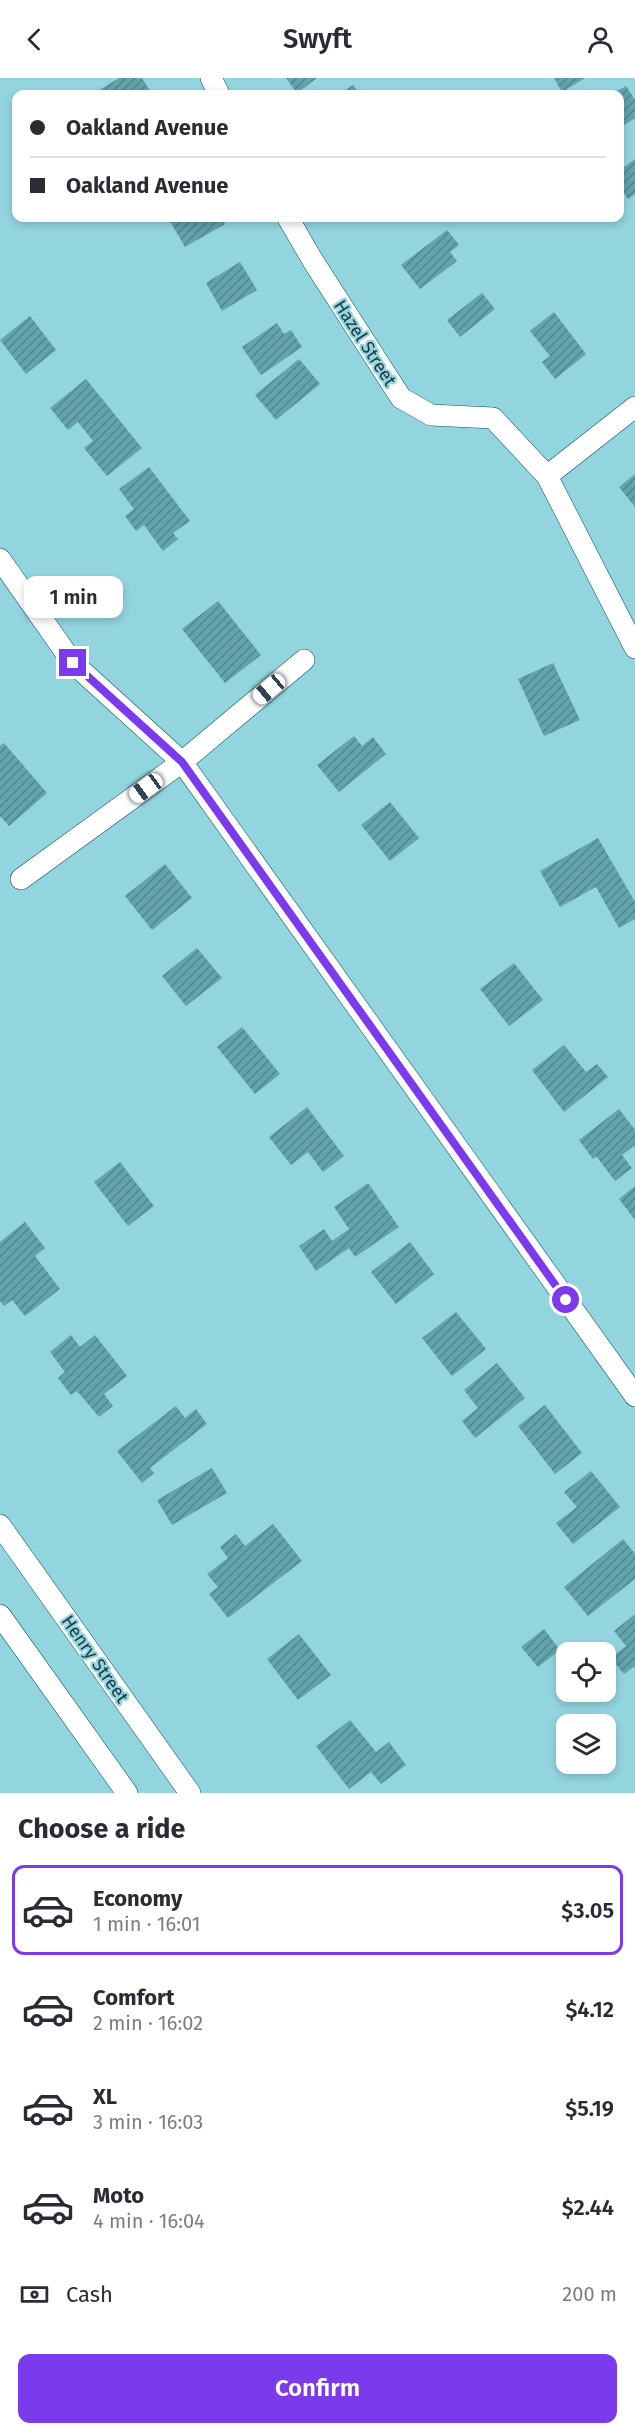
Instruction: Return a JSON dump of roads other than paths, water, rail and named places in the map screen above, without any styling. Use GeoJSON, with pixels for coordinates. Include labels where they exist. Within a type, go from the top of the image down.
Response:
{"type":"FeatureCollection","features":[{"type":"Feature","properties":{"kind":"street","name":"Hazel Street"},"geometry":{"type":"LineString","coordinates":[[290,222],[401,398],[431,415],[493,418],[547,476],[635,648]]}},
{"type":"Feature","properties":{"kind":"street"},"geometry":{"type":"LineString","coordinates":[[547,476],[635,407]]}},
{"type":"Feature","properties":{"kind":"street"},"geometry":{"type":"LineString","coordinates":[[0,559],[73,663],[182,762],[635,1396]]}},
{"type":"Feature","properties":{"kind":"street"},"geometry":{"type":"LineString","coordinates":[[21,879],[182,762],[304,660]]}},
{"type":"Feature","properties":{"kind":"street","name":"Henry Street"},"geometry":{"type":"LineString","coordinates":[[0,1526],[190,1793]]}},
{"type":"Feature","properties":{"kind":"street"},"geometry":{"type":"LineString","coordinates":[[0,1616],[127,1793]]}}]}
